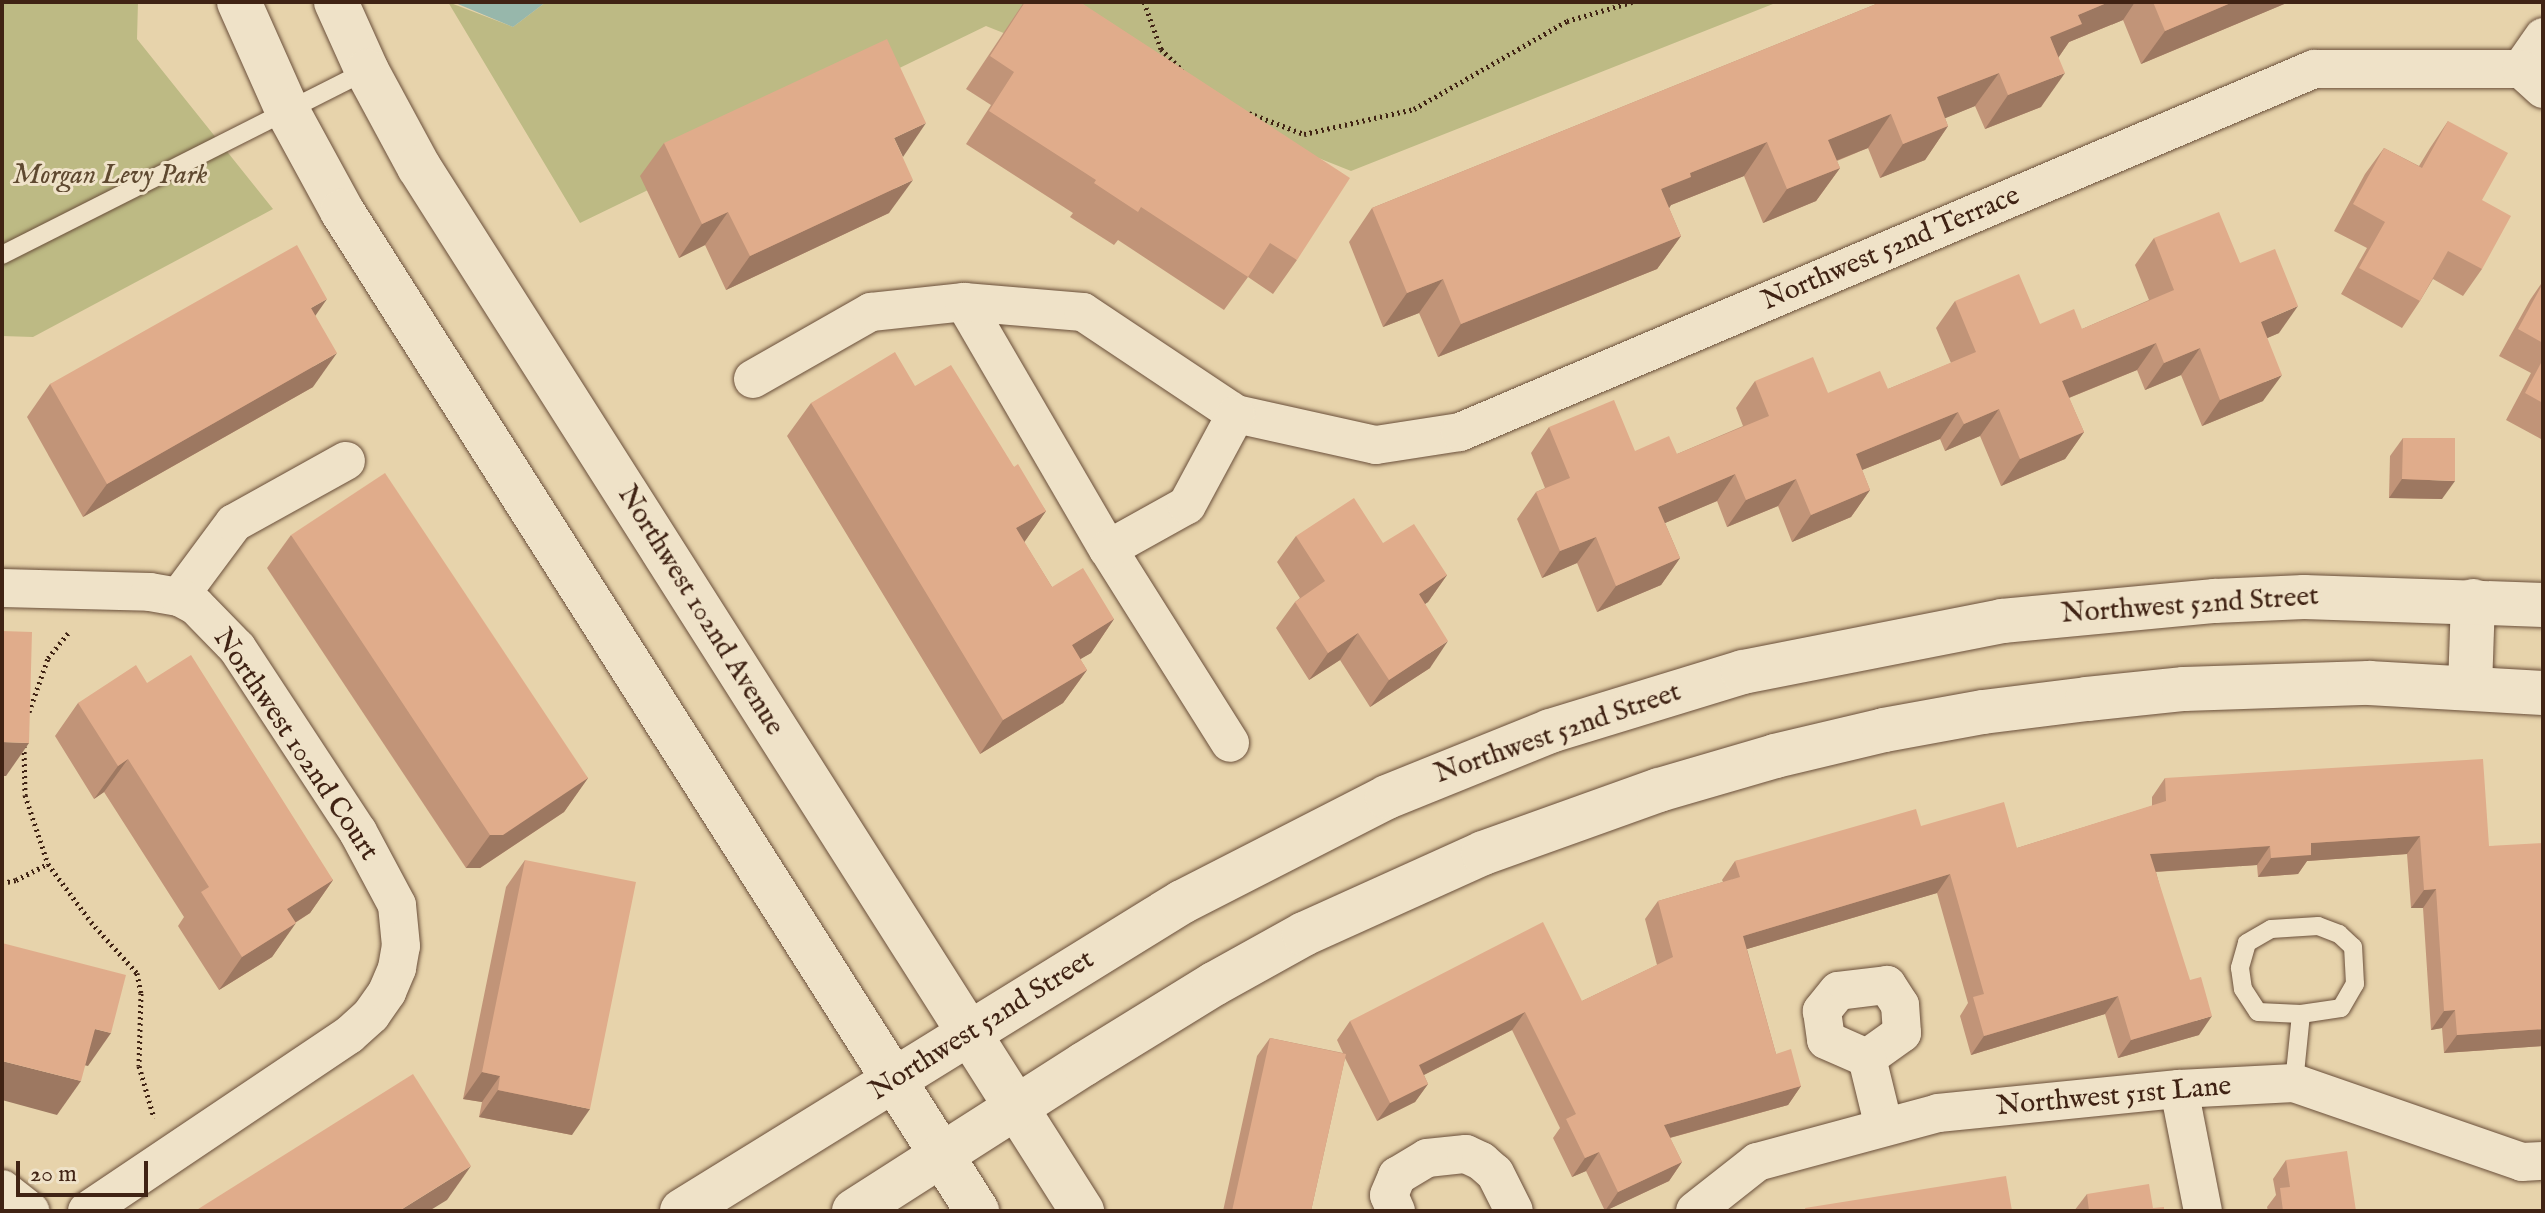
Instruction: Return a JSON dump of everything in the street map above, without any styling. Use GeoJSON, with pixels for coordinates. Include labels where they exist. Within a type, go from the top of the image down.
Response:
{"type":"FeatureCollection","features":[{"type":"Feature","properties":{"kind":"street"},"geometry":{"type":"LineString","coordinates":[[239,2],[287,110],[342,211],[977,1211]]}},
{"type":"Feature","properties":{"kind":"street","name":"Northwest 102nd Avenue"},"geometry":{"type":"LineString","coordinates":[[336,2],[367,71],[419,167],[1082,1211]]}},
{"type":"Feature","properties":{"kind":"street"},"geometry":{"type":"LineString","coordinates":[[2532,79],[2543,37]]}},
{"type":"Feature","properties":{"kind":"street","name":"Northwest 52nd Terrace"},"geometry":{"type":"LineString","coordinates":[[753,379],[871,312],[964,302],[1083,312],[1236,414],[1376,445],[1460,432],[2314,69],[2532,79]]}},
{"type":"Feature","properties":{"kind":"street"},"geometry":{"type":"LineString","coordinates":[[964,302],[1108,549],[1230,743]]}},
{"type":"Feature","properties":{"kind":"street"},"geometry":{"type":"LineString","coordinates":[[1108,549],[1187,505],[1236,414]]}},
{"type":"Feature","properties":{"kind":"street"},"geometry":{"type":"LineString","coordinates":[[2,588],[150,592],[179,597],[234,523],[346,461]]}},
{"type":"Feature","properties":{"kind":"street","name":"Northwest 102nd Court"},"geometry":{"type":"LineString","coordinates":[[173,1154],[349,1035],[371,1015],[387,992],[397,968],[401,946],[397,905],[358,832],[237,648],[196,606],[179,597]]}},
{"type":"Feature","properties":{"kind":"street","name":"Northwest 52nd Street"},"geometry":{"type":"LineString","coordinates":[[682,1211],[897,1081],[970,1031],[1182,902],[1387,797],[1550,731],[1743,672],[1932,633],[2092,611],[2304,597],[2543,605]]}},
{"type":"Feature","properties":{"kind":"street"},"geometry":{"type":"LineString","coordinates":[[2470,687],[2473,601]]}},
{"type":"Feature","properties":{"kind":"street"},"geometry":{"type":"LineString","coordinates":[[854,1211],[1017,1105],[1214,984],[1304,934],[1398,889],[1558,824],[1760,760],[1884,730],[1983,712],[2087,699],[2270,685],[2470,687],[2543,693]]}},
{"type":"Feature","properties":{"kind":"street"},"geometry":{"type":"LineString","coordinates":[[1867,1058],[1884,1127]]}},
{"type":"Feature","properties":{"kind":"street","name":"Northwest 51st Lane"},"geometry":{"type":"LineString","coordinates":[[1695,1211],[1757,1162],[1938,1113],[2179,1089],[2294,1083],[2522,1162],[2543,1161]]}},
{"type":"Feature","properties":{"kind":"street"},"geometry":{"type":"LineString","coordinates":[[2179,1089],[2203,1211]]}},
{"type":"Feature","properties":{"kind":"street"},"geometry":{"type":"LineString","coordinates":[[87,1211],[173,1154]]}},
{"type":"Feature","properties":{"kind":"street"},"geometry":{"type":"LineString","coordinates":[[1396,1211],[1389,1195],[1397,1176],[1427,1158],[1466,1154],[1495,1173],[1514,1211]]}},
{"type":"Feature","properties":{"kind":"street"},"geometry":{"type":"LineString","coordinates":[[2,1189],[30,1211]]}},
{"type":"Feature","properties":{"kind":"lane"},"geometry":{"type":"LineString","coordinates":[[2,255],[367,71]]}},
{"type":"Feature","properties":{"kind":"lane"},"geometry":{"type":"LineString","coordinates":[[2318,926],[2339,934],[2353,947],[2355,984],[2341,1008],[2301,1014],[2258,1012],[2243,989],[2240,968],[2247,943],[2271,929],[2318,926]]}},
{"type":"Feature","properties":{"kind":"lane"},"geometry":{"type":"LineString","coordinates":[[2294,1083],[2301,1014]]}},
{"type":"Feature","properties":{"kind":"path"},"geometry":{"type":"LineString","coordinates":[[1144,2],[1161,49],[1191,79]]}},
{"type":"Feature","properties":{"kind":"path"},"geometry":{"type":"LineString","coordinates":[[1237,109],[1304,134],[1414,109],[1567,21],[1632,2]]}},
{"type":"Feature","properties":{"kind":"path"},"geometry":{"type":"LineString","coordinates":[[26,721],[48,658],[96,590]]}},
{"type":"Feature","properties":{"kind":"path"},"geometry":{"type":"LineString","coordinates":[[25,733],[25,795],[48,864],[91,922],[137,973],[141,993],[139,1066],[155,1124],[173,1154]]}},
{"type":"Feature","properties":{"kind":"path"},"geometry":{"type":"LineString","coordinates":[[2,883],[16,880],[48,864]]}},
{"type":"Feature","properties":{"kind":"green space","name":"Morgan Levy Park"},"geometry":{"type":"Polygon","coordinates":[[[2,2],[138,2],[137,39],[273,209],[33,337],[2,336],[2,2]]]}},
{"type":"Feature","properties":{"kind":"green space"},"geometry":{"type":"Polygon","coordinates":[[[448,2],[513,27],[546,2],[1778,2],[1351,171],[986,26],[580,223],[448,2]]]}},
{"type":"Feature","properties":{"kind":"shaded area"},"geometry":{"type":"Polygon","coordinates":[[[453,2],[546,2],[513,27],[453,2]]]}},
{"type":"Feature","properties":{"kind":"building"},"geometry":{"type":"Polygon","coordinates":[[[1025,2],[1080,2],[1350,178],[1297,260],[1270,243],[1248,277],[1141,207],[1138,212],[1094,183],[1096,180],[989,111],[1014,72],[990,56],[1025,2]]]}},
{"type":"Feature","properties":{"kind":"building"},"geometry":{"type":"Polygon","coordinates":[[[1881,2],[2109,2],[2078,15],[2082,24],[2050,37],[2065,73],[2008,95],[1999,73],[1937,97],[1948,126],[1903,144],[1891,114],[1828,140],[1840,168],[1787,189],[1767,142],[1690,173],[1691,177],[1661,189],[1681,236],[1461,324],[1443,279],[1407,293],[1372,208],[1881,2]]]}},
{"type":"Feature","properties":{"kind":"building"},"geometry":{"type":"Polygon","coordinates":[[[2153,2],[2233,2],[2165,31],[2153,2]]]}},
{"type":"Feature","properties":{"kind":"building"},"geometry":{"type":"Polygon","coordinates":[[[887,39],[926,123],[894,138],[913,180],[750,256],[728,212],[702,224],[664,143],[887,39]]]}},
{"type":"Feature","properties":{"kind":"building"},"geometry":{"type":"Polygon","coordinates":[[[2448,121],[2508,153],[2482,200],[2511,216],[2482,269],[2448,251],[2420,301],[2359,268],[2385,222],[2353,204],[2384,148],[2422,168],[2448,121]]]}},
{"type":"Feature","properties":{"kind":"building"},"geometry":{"type":"Polygon","coordinates":[[[2219,212],[2240,263],[2275,249],[2298,306],[2261,322],[2282,375],[2220,400],[2200,348],[2164,363],[2156,343],[2062,381],[2084,432],[2020,459],[1999,409],[1964,424],[1958,412],[1856,454],[1870,490],[1811,515],[1796,479],[1746,500],[1735,474],[1658,507],[1680,558],[1616,586],[1596,537],[1560,551],[1536,492],[1570,478],[1549,427],[1614,400],[1635,451],[1669,436],[1677,454],[1769,416],[1755,381],[1813,357],[1828,393],[1880,371],[1888,389],[1976,352],[1955,301],[2019,274],[2040,324],[2074,309],[2082,329],[2174,290],[2154,238],[2219,212]]]}},
{"type":"Feature","properties":{"kind":"building"},"geometry":{"type":"Polygon","coordinates":[[[297,245],[327,299],[311,308],[337,353],[107,484],[50,384],[297,245]]]}},
{"type":"Feature","properties":{"kind":"building"},"geometry":{"type":"Polygon","coordinates":[[[2543,283],[2543,343],[2518,329],[2543,283]]]}},
{"type":"Feature","properties":{"kind":"building"},"geometry":{"type":"Polygon","coordinates":[[[895,352],[915,386],[951,365],[1014,467],[1018,464],[1046,511],[1016,528],[1052,587],[1083,568],[1114,619],[1072,645],[1087,670],[1003,720],[811,403],[895,352]]]}},
{"type":"Feature","properties":{"kind":"building"},"geometry":{"type":"Polygon","coordinates":[[[2543,359],[2543,403],[2525,393],[2543,359]]]}},
{"type":"Feature","properties":{"kind":"building"},"geometry":{"type":"Polygon","coordinates":[[[2403,438],[2455,438],[2455,481],[2402,479],[2403,438]]]}},
{"type":"Feature","properties":{"kind":"building"},"geometry":{"type":"Polygon","coordinates":[[[385,473],[588,778],[503,835],[490,835],[291,535],[385,473]]]}},
{"type":"Feature","properties":{"kind":"building"},"geometry":{"type":"Polygon","coordinates":[[[1354,498],[1383,543],[1414,524],[1447,575],[1419,594],[1448,641],[1389,680],[1358,633],[1328,653],[1295,602],[1325,581],[1296,536],[1354,498]]]}},
{"type":"Feature","properties":{"kind":"building"},"geometry":{"type":"Polygon","coordinates":[[[2,631],[32,632],[29,743],[2,742],[2,631]]]}},
{"type":"Feature","properties":{"kind":"building"},"geometry":{"type":"Polygon","coordinates":[[[191,655],[333,880],[287,909],[296,923],[242,957],[201,892],[209,887],[128,759],[118,766],[78,703],[136,665],[147,683],[191,655]]]}},
{"type":"Feature","properties":{"kind":"building"},"geometry":{"type":"Polygon","coordinates":[[[2483,759],[2489,846],[2543,843],[2543,1029],[2457,1035],[2455,1010],[2444,1011],[2436,889],[2424,890],[2420,836],[2311,843],[2311,855],[2271,858],[2270,846],[2150,854],[2190,980],[2201,977],[2212,1016],[2131,1040],[2118,996],[1984,1036],[1973,997],[1984,994],[1950,874],[1743,936],[1776,1054],[1791,1049],[1801,1086],[1664,1125],[1682,1162],[1618,1192],[1599,1152],[1585,1158],[1566,1119],[1576,1114],[1525,1012],[1419,1065],[1428,1084],[1390,1103],[1350,1021],[1543,922],[1582,1001],[1673,957],[1658,901],[1740,877],[1735,861],[1916,809],[1921,826],[2004,802],[2017,848],[2166,801],[2165,778],[2483,759]]]}},
{"type":"Feature","properties":{"kind":"building"},"geometry":{"type":"Polygon","coordinates":[[[525,860],[636,882],[590,1109],[498,1090],[500,1076],[482,1072],[525,860]]]}},
{"type":"Feature","properties":{"kind":"building"},"geometry":{"type":"Polygon","coordinates":[[[2,943],[126,975],[111,1033],[95,1029],[81,1081],[2,1061],[2,943]]]}},
{"type":"Feature","properties":{"kind":"building"},"geometry":{"type":"Polygon","coordinates":[[[1270,1038],[1346,1054],[1311,1211],[1232,1211],[1270,1038]]]}},
{"type":"Feature","properties":{"kind":"building"},"geometry":{"type":"Polygon","coordinates":[[[413,1074],[471,1166],[399,1211],[195,1211],[413,1074]]]}},
{"type":"Feature","properties":{"kind":"building"},"geometry":{"type":"Polygon","coordinates":[[[2347,1151],[2356,1211],[2283,1211],[2280,1188],[2290,1187],[2286,1160],[2347,1151]]]}},
{"type":"Feature","properties":{"kind":"building"},"geometry":{"type":"Polygon","coordinates":[[[2006,1176],[2012,1211],[1806,1211],[1805,1208],[2006,1176]]]}},
{"type":"Feature","properties":{"kind":"building"},"geometry":{"type":"Polygon","coordinates":[[[2149,1184],[2153,1208],[2164,1207],[2164,1211],[2089,1211],[2087,1194],[2149,1184]]]}}]}
